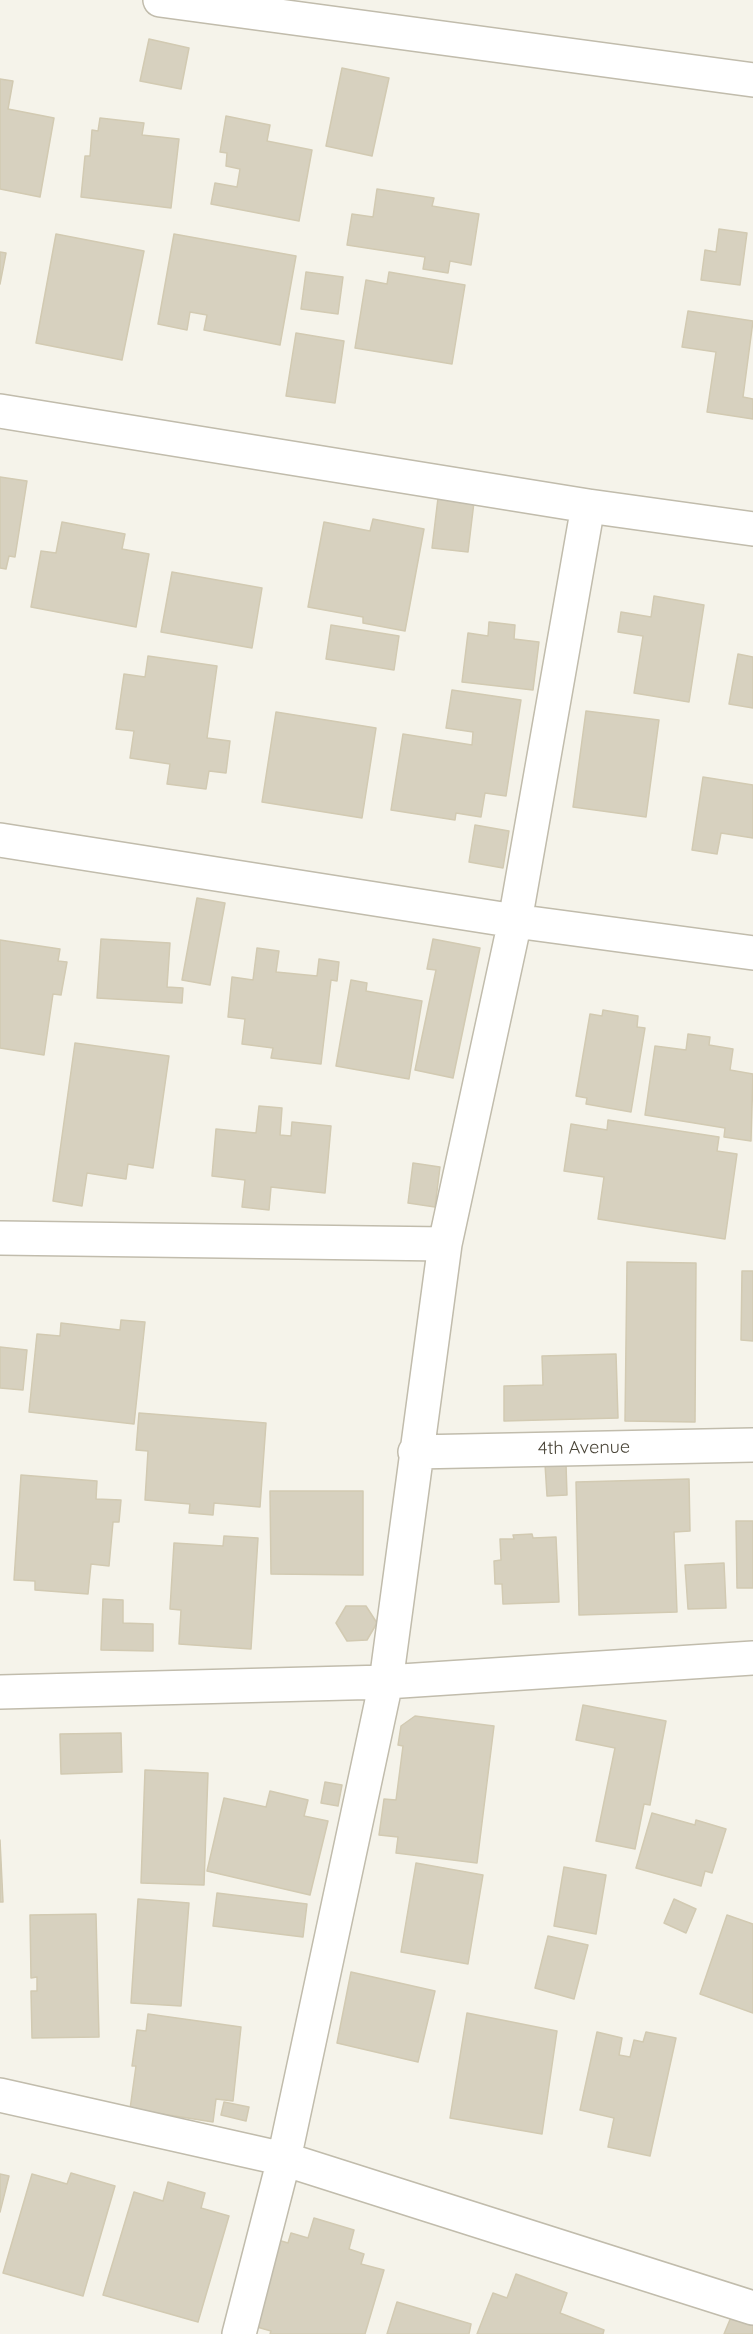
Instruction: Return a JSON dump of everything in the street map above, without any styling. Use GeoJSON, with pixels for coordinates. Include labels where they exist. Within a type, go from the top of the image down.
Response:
{"type":"FeatureCollection","features":[{"type":"Feature","properties":{"kind":"street"},"geometry":{"type":"LineString","coordinates":[[160,0],[753,80]]}},
{"type":"Feature","properties":{"kind":"street"},"geometry":{"type":"LineString","coordinates":[[0,411],[588,506],[753,529]]}},
{"type":"Feature","properties":{"kind":"street"},"geometry":{"type":"LineString","coordinates":[[239,2334],[284,2159],[386,1682],[415,1452],[445,1244],[515,921],[588,506]]}},
{"type":"Feature","properties":{"kind":"street"},"geometry":{"type":"LineString","coordinates":[[0,840],[515,921],[753,953]]}},
{"type":"Feature","properties":{"kind":"street"},"geometry":{"type":"LineString","coordinates":[[0,1238],[445,1244]]}},
{"type":"Feature","properties":{"kind":"street","name":"4th Avenue"},"geometry":{"type":"LineString","coordinates":[[415,1452],[753,1445]]}},
{"type":"Feature","properties":{"kind":"street"},"geometry":{"type":"LineString","coordinates":[[0,1692],[386,1682],[753,1658]]}},
{"type":"Feature","properties":{"kind":"street"},"geometry":{"type":"LineString","coordinates":[[0,2095],[284,2159],[753,2308]]}},
{"type":"Feature","properties":{"kind":"building"},"geometry":{"type":"Polygon","coordinates":[[[149,39],[189,48],[181,89],[140,81],[149,39]]]}},
{"type":"Feature","properties":{"kind":"building"},"geometry":{"type":"Polygon","coordinates":[[[342,68],[389,78],[372,156],[326,146],[342,68]]]}},
{"type":"Feature","properties":{"kind":"building"},"geometry":{"type":"Polygon","coordinates":[[[0,79],[13,81],[8,109],[54,118],[40,197],[0,189],[0,79]]]}},
{"type":"Feature","properties":{"kind":"building"},"geometry":{"type":"Polygon","coordinates":[[[226,116],[270,125],[267,141],[312,150],[299,221],[211,204],[215,183],[237,187],[240,169],[226,166],[227,153],[220,152],[226,116]]]}},
{"type":"Feature","properties":{"kind":"building"},"geometry":{"type":"Polygon","coordinates":[[[100,118],[144,123],[142,135],[179,139],[171,208],[81,197],[85,156],[90,156],[92,130],[98,131],[100,118]]]}},
{"type":"Feature","properties":{"kind":"building"},"geometry":{"type":"Polygon","coordinates":[[[377,189],[434,198],[432,206],[479,214],[471,265],[450,261],[448,273],[423,269],[425,257],[347,245],[352,214],[373,217],[377,189]]]}},
{"type":"Feature","properties":{"kind":"building"},"geometry":{"type":"Polygon","coordinates":[[[719,229],[747,233],[740,285],[701,280],[705,250],[716,252],[719,229]]]}},
{"type":"Feature","properties":{"kind":"building"},"geometry":{"type":"Polygon","coordinates":[[[56,234],[144,251],[122,360],[36,343],[56,234]]]}},
{"type":"Feature","properties":{"kind":"building"},"geometry":{"type":"Polygon","coordinates":[[[174,234],[296,256],[280,345],[204,330],[207,315],[190,312],[187,330],[158,324],[174,234]]]}},
{"type":"Feature","properties":{"kind":"building"},"geometry":{"type":"Polygon","coordinates":[[[0,252],[6,253],[0,284],[0,252]]]}},
{"type":"Feature","properties":{"kind":"building"},"geometry":{"type":"Polygon","coordinates":[[[306,272],[343,277],[338,314],[301,309],[306,272]]]}},
{"type":"Feature","properties":{"kind":"building"},"geometry":{"type":"Polygon","coordinates":[[[389,272],[465,285],[452,364],[355,348],[366,280],[387,284],[389,272]]]}},
{"type":"Feature","properties":{"kind":"building"},"geometry":{"type":"Polygon","coordinates":[[[688,311],[753,321],[743,397],[753,399],[753,419],[707,412],[716,352],[682,347],[688,311]]]}},
{"type":"Feature","properties":{"kind":"building"},"geometry":{"type":"Polygon","coordinates":[[[296,333],[344,341],[335,403],[286,396],[296,333]]]}},
{"type":"Feature","properties":{"kind":"building"},"geometry":{"type":"Polygon","coordinates":[[[0,477],[27,481],[15,557],[9,556],[6,569],[0,568],[0,477]]]}},
{"type":"Feature","properties":{"kind":"building"},"geometry":{"type":"Polygon","coordinates":[[[438,498],[474,502],[468,552],[432,548],[438,498]]]}},
{"type":"Feature","properties":{"kind":"building"},"geometry":{"type":"Polygon","coordinates":[[[373,519],[424,529],[405,631],[363,623],[363,617],[308,607],[324,522],[370,531],[373,519]]]}},
{"type":"Feature","properties":{"kind":"building"},"geometry":{"type":"Polygon","coordinates":[[[62,522],[125,534],[122,549],[149,554],[136,627],[31,607],[41,551],[56,553],[62,522]]]}},
{"type":"Feature","properties":{"kind":"building"},"geometry":{"type":"Polygon","coordinates":[[[172,572],[262,588],[252,648],[161,632],[172,572]]]}},
{"type":"Feature","properties":{"kind":"building"},"geometry":{"type":"Polygon","coordinates":[[[654,596],[704,605],[689,702],[634,693],[643,636],[618,632],[621,612],[651,617],[654,596]]]}},
{"type":"Feature","properties":{"kind":"building"},"geometry":{"type":"Polygon","coordinates":[[[489,622],[515,625],[514,639],[539,642],[533,690],[462,682],[468,633],[488,636],[489,622]]]}},
{"type":"Feature","properties":{"kind":"building"},"geometry":{"type":"Polygon","coordinates":[[[331,625],[399,636],[394,670],[326,659],[331,625]]]}},
{"type":"Feature","properties":{"kind":"building"},"geometry":{"type":"Polygon","coordinates":[[[738,654],[753,657],[753,708],[729,704],[738,654]]]}},
{"type":"Feature","properties":{"kind":"building"},"geometry":{"type":"Polygon","coordinates":[[[148,656],[217,666],[207,738],[230,741],[226,773],[209,771],[206,789],[167,784],[170,764],[130,758],[134,731],[116,729],[124,674],[145,677],[148,656]]]}},
{"type":"Feature","properties":{"kind":"building"},"geometry":{"type":"Polygon","coordinates":[[[452,690],[521,700],[506,796],[485,793],[481,817],[456,813],[455,820],[391,810],[403,734],[472,745],[473,732],[446,728],[452,690]]]}},
{"type":"Feature","properties":{"kind":"building"},"geometry":{"type":"Polygon","coordinates":[[[586,711],[659,720],[646,817],[573,807],[586,711]]]}},
{"type":"Feature","properties":{"kind":"building"},"geometry":{"type":"Polygon","coordinates":[[[276,712],[376,728],[362,818],[262,802],[276,712]]]}},
{"type":"Feature","properties":{"kind":"building"},"geometry":{"type":"Polygon","coordinates":[[[703,777],[753,785],[753,838],[721,833],[717,854],[692,850],[703,777]]]}},
{"type":"Feature","properties":{"kind":"building"},"geometry":{"type":"Polygon","coordinates":[[[475,825],[509,831],[503,868],[469,862],[475,825]]]}},
{"type":"Feature","properties":{"kind":"building"},"geometry":{"type":"Polygon","coordinates":[[[197,898],[225,903],[210,985],[182,980],[197,898]]]}},
{"type":"Feature","properties":{"kind":"building"},"geometry":{"type":"Polygon","coordinates":[[[101,939],[170,943],[167,987],[183,988],[182,1003],[97,998],[101,939]]]}},
{"type":"Feature","properties":{"kind":"building"},"geometry":{"type":"Polygon","coordinates":[[[433,939],[480,948],[453,1078],[415,1070],[436,970],[427,969],[433,939]]]}},
{"type":"Feature","properties":{"kind":"building"},"geometry":{"type":"Polygon","coordinates":[[[0,940],[60,949],[58,961],[67,962],[61,995],[53,994],[44,1055],[0,1048],[0,940]]]}},
{"type":"Feature","properties":{"kind":"building"},"geometry":{"type":"Polygon","coordinates":[[[257,948],[279,951],[276,972],[317,976],[319,959],[339,962],[337,981],[331,980],[321,1064],[271,1058],[273,1048],[242,1044],[245,1019],[228,1017],[232,977],[253,980],[257,948]]]}},
{"type":"Feature","properties":{"kind":"building"},"geometry":{"type":"Polygon","coordinates":[[[351,980],[367,983],[366,991],[422,1001],[409,1079],[336,1066],[351,980]]]}},
{"type":"Feature","properties":{"kind":"building"},"geometry":{"type":"Polygon","coordinates":[[[603,1010],[638,1016],[637,1027],[645,1028],[631,1112],[586,1104],[587,1098],[576,1096],[590,1014],[602,1016],[603,1010]]]}},
{"type":"Feature","properties":{"kind":"building"},"geometry":{"type":"Polygon","coordinates":[[[688,1034],[710,1037],[709,1045],[733,1049],[730,1070],[753,1074],[751,1141],[724,1137],[725,1128],[645,1115],[655,1046],[686,1050],[688,1034]]]}},
{"type":"Feature","properties":{"kind":"building"},"geometry":{"type":"Polygon","coordinates":[[[75,1043],[169,1056],[153,1168],[128,1164],[126,1179],[87,1173],[82,1206],[53,1201],[75,1043]]]}},
{"type":"Feature","properties":{"kind":"building"},"geometry":{"type":"Polygon","coordinates":[[[259,1106],[282,1108],[280,1135],[291,1136],[292,1122],[331,1126],[325,1193],[271,1187],[269,1210],[242,1207],[245,1180],[212,1176],[216,1129],[256,1133],[259,1106]]]}},
{"type":"Feature","properties":{"kind":"building"},"geometry":{"type":"Polygon","coordinates":[[[608,1120],[719,1137],[717,1151],[737,1154],[725,1239],[598,1219],[604,1177],[564,1171],[571,1124],[607,1130],[608,1120]]]}},
{"type":"Feature","properties":{"kind":"building"},"geometry":{"type":"Polygon","coordinates":[[[413,1163],[440,1167],[435,1207],[408,1203],[413,1163]]]}},
{"type":"Feature","properties":{"kind":"building"},"geometry":{"type":"Polygon","coordinates":[[[627,1262],[696,1263],[695,1422],[625,1421],[627,1262]]]}},
{"type":"Feature","properties":{"kind":"building"},"geometry":{"type":"Polygon","coordinates":[[[742,1271],[753,1271],[753,1341],[741,1340],[742,1271]]]}},
{"type":"Feature","properties":{"kind":"building"},"geometry":{"type":"Polygon","coordinates":[[[121,1320],[145,1322],[134,1424],[29,1412],[37,1334],[60,1336],[61,1323],[120,1330],[121,1320]]]}},
{"type":"Feature","properties":{"kind":"building"},"geometry":{"type":"Polygon","coordinates":[[[0,1347],[27,1350],[23,1390],[0,1388],[0,1347]]]}},
{"type":"Feature","properties":{"kind":"building"},"geometry":{"type":"Polygon","coordinates":[[[616,1354],[618,1418],[504,1421],[504,1386],[543,1385],[542,1356],[616,1354]]]}},
{"type":"Feature","properties":{"kind":"building"},"geometry":{"type":"Polygon","coordinates":[[[139,1413],[266,1423],[260,1507],[214,1503],[213,1515],[189,1513],[190,1504],[145,1500],[148,1451],[136,1450],[139,1413]]]}},
{"type":"Feature","properties":{"kind":"building"},"geometry":{"type":"Polygon","coordinates":[[[545,1464],[566,1464],[567,1495],[547,1496],[545,1464]]]}},
{"type":"Feature","properties":{"kind":"building"},"geometry":{"type":"Polygon","coordinates":[[[21,1475],[97,1481],[96,1499],[121,1500],[119,1522],[113,1522],[109,1566],[91,1564],[88,1594],[35,1590],[35,1581],[14,1580],[21,1475]]]}},
{"type":"Feature","properties":{"kind":"building"},"geometry":{"type":"Polygon","coordinates":[[[689,1479],[690,1531],[674,1532],[677,1612],[579,1615],[576,1482],[689,1479]]]}},
{"type":"Feature","properties":{"kind":"building"},"geometry":{"type":"Polygon","coordinates":[[[270,1491],[363,1491],[363,1575],[271,1574],[270,1491]]]}},
{"type":"Feature","properties":{"kind":"building"},"geometry":{"type":"Polygon","coordinates":[[[736,1521],[753,1521],[753,1588],[737,1588],[736,1521]]]}},
{"type":"Feature","properties":{"kind":"building"},"geometry":{"type":"Polygon","coordinates":[[[532,1534],[533,1538],[556,1537],[559,1602],[503,1604],[502,1584],[495,1584],[494,1561],[501,1560],[500,1539],[514,1539],[513,1535],[532,1534]]]}},
{"type":"Feature","properties":{"kind":"building"},"geometry":{"type":"Polygon","coordinates":[[[224,1536],[258,1538],[251,1649],[179,1644],[181,1610],[170,1609],[174,1543],[223,1546],[224,1536]]]}},
{"type":"Feature","properties":{"kind":"building"},"geometry":{"type":"Polygon","coordinates":[[[724,1563],[726,1608],[688,1609],[685,1565],[724,1563]]]}},
{"type":"Feature","properties":{"kind":"building"},"geometry":{"type":"Polygon","coordinates":[[[103,1599],[123,1600],[123,1623],[153,1624],[153,1651],[101,1650],[103,1599]]]}},
{"type":"Feature","properties":{"kind":"building"},"geometry":{"type":"Polygon","coordinates":[[[346,1606],[366,1606],[377,1623],[367,1640],[347,1641],[336,1623],[346,1606]]]}},
{"type":"Feature","properties":{"kind":"building"},"geometry":{"type":"Polygon","coordinates":[[[583,1705],[666,1721],[650,1805],[644,1804],[635,1849],[596,1841],[615,1748],[576,1740],[583,1705]]]}},
{"type":"Feature","properties":{"kind":"building"},"geometry":{"type":"Polygon","coordinates":[[[415,1716],[494,1726],[477,1863],[396,1853],[398,1837],[379,1835],[384,1799],[396,1800],[403,1746],[398,1745],[401,1726],[415,1716]]]}},
{"type":"Feature","properties":{"kind":"building"},"geometry":{"type":"Polygon","coordinates":[[[121,1733],[122,1772],[61,1774],[60,1734],[121,1733]]]}},
{"type":"Feature","properties":{"kind":"building"},"geometry":{"type":"Polygon","coordinates":[[[145,1770],[208,1773],[204,1885],[141,1883],[145,1770]]]}},
{"type":"Feature","properties":{"kind":"building"},"geometry":{"type":"Polygon","coordinates":[[[325,1782],[342,1785],[338,1806],[321,1803],[325,1782]]]}},
{"type":"Feature","properties":{"kind":"building"},"geometry":{"type":"Polygon","coordinates":[[[270,1791],[308,1800],[304,1816],[328,1821],[310,1895],[207,1871],[224,1798],[266,1807],[270,1791]]]}},
{"type":"Feature","properties":{"kind":"building"},"geometry":{"type":"Polygon","coordinates":[[[652,1813],[695,1825],[696,1820],[726,1829],[712,1873],[705,1871],[701,1886],[636,1868],[652,1813]]]}},
{"type":"Feature","properties":{"kind":"building"},"geometry":{"type":"Polygon","coordinates":[[[0,1840],[3,1902],[0,1902],[0,1840]]]}},
{"type":"Feature","properties":{"kind":"building"},"geometry":{"type":"Polygon","coordinates":[[[416,1863],[483,1875],[468,1964],[401,1952],[416,1863]]]}},
{"type":"Feature","properties":{"kind":"building"},"geometry":{"type":"Polygon","coordinates":[[[564,1867],[606,1875],[596,1934],[554,1926],[564,1867]]]}},
{"type":"Feature","properties":{"kind":"building"},"geometry":{"type":"Polygon","coordinates":[[[217,1893],[307,1904],[303,1937],[213,1926],[217,1893]]]}},
{"type":"Feature","properties":{"kind":"building"},"geometry":{"type":"Polygon","coordinates":[[[138,1899],[189,1903],[181,2006],[131,2003],[138,1899]]]}},
{"type":"Feature","properties":{"kind":"building"},"geometry":{"type":"Polygon","coordinates":[[[674,1899],[696,1909],[686,1933],[664,1923],[674,1899]]]}},
{"type":"Feature","properties":{"kind":"building"},"geometry":{"type":"Polygon","coordinates":[[[96,1914],[99,2037],[32,2038],[31,1991],[37,1991],[37,1977],[31,1978],[30,1915],[96,1914]]]}},
{"type":"Feature","properties":{"kind":"building"},"geometry":{"type":"Polygon","coordinates":[[[727,1915],[753,1924],[753,2013],[700,1994],[727,1915]]]}},
{"type":"Feature","properties":{"kind":"building"},"geometry":{"type":"Polygon","coordinates":[[[548,1936],[588,1945],[574,1999],[535,1988],[548,1936]]]}},
{"type":"Feature","properties":{"kind":"building"},"geometry":{"type":"Polygon","coordinates":[[[351,1972],[435,1991],[418,2062],[337,2043],[351,1972]]]}},
{"type":"Feature","properties":{"kind":"building"},"geometry":{"type":"Polygon","coordinates":[[[467,2013],[557,2031],[542,2134],[450,2118],[467,2013]]]}},
{"type":"Feature","properties":{"kind":"building"},"geometry":{"type":"Polygon","coordinates":[[[148,2014],[241,2027],[233,2101],[216,2099],[213,2122],[130,2109],[136,2066],[132,2066],[137,2030],[146,2031],[148,2014]]]}},
{"type":"Feature","properties":{"kind":"building"},"geometry":{"type":"Polygon","coordinates":[[[597,2032],[622,2038],[619,2055],[630,2057],[634,2040],[643,2042],[646,2032],[676,2038],[650,2156],[608,2147],[614,2118],[580,2110],[597,2032]]]}},
{"type":"Feature","properties":{"kind":"building"},"geometry":{"type":"Polygon","coordinates":[[[224,2102],[249,2107],[246,2121],[221,2115],[224,2102]]]}},
{"type":"Feature","properties":{"kind":"building"},"geometry":{"type":"Polygon","coordinates":[[[71,2173],[115,2186],[83,2296],[3,2273],[32,2174],[67,2184],[71,2173]]]}},
{"type":"Feature","properties":{"kind":"building"},"geometry":{"type":"Polygon","coordinates":[[[0,2174],[9,2176],[0,2212],[0,2174]]]}},
{"type":"Feature","properties":{"kind":"building"},"geometry":{"type":"Polygon","coordinates":[[[168,2182],[205,2193],[201,2208],[229,2216],[198,2322],[103,2295],[134,2192],[163,2201],[168,2182]]]}},
{"type":"Feature","properties":{"kind":"building"},"geometry":{"type":"Polygon","coordinates":[[[314,2218],[354,2230],[349,2249],[364,2254],[361,2264],[384,2270],[365,2334],[270,2334],[271,2331],[243,2323],[268,2237],[288,2243],[291,2233],[308,2238],[314,2218]]]}},
{"type":"Feature","properties":{"kind":"building"},"geometry":{"type":"Polygon","coordinates":[[[516,2274],[567,2293],[560,2313],[604,2330],[603,2334],[477,2334],[493,2293],[507,2298],[516,2274]]]}},
{"type":"Feature","properties":{"kind":"building"},"geometry":{"type":"Polygon","coordinates":[[[397,2302],[471,2324],[469,2334],[387,2334],[397,2302]]]}},
{"type":"Feature","properties":{"kind":"building"},"geometry":{"type":"Polygon","coordinates":[[[734,2310],[753,2318],[753,2334],[724,2334],[734,2310]]]}}]}
